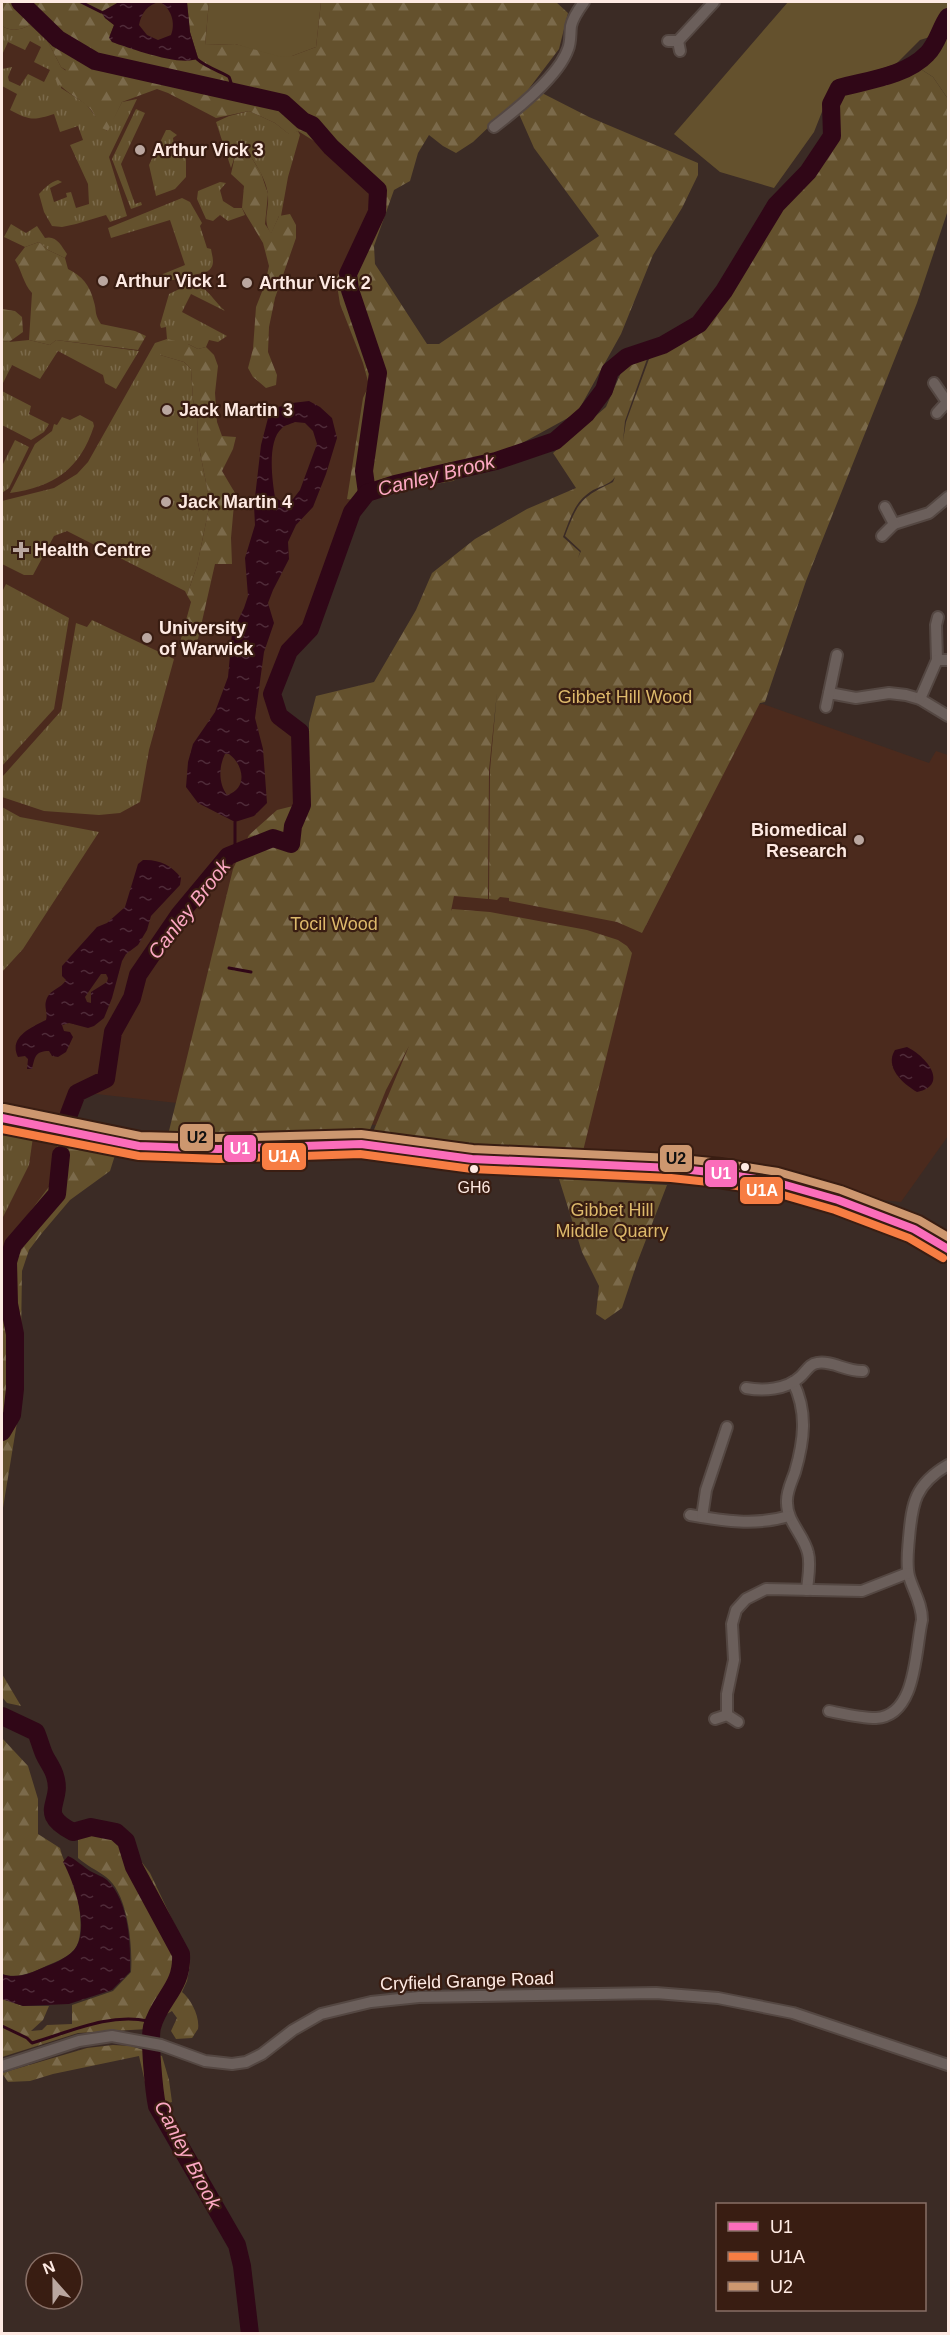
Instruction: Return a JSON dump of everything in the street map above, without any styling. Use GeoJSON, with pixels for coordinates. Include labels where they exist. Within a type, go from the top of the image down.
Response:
{"type":"FeatureCollection","features":[{"type":"Feature","properties":{"kind":"street"},"geometry":{"type":"LineString","coordinates":[[494,127],[550,83],[568,50],[571,24],[584,2]]}},
{"type":"Feature","properties":{"kind":"street"},"geometry":{"type":"LineString","coordinates":[[675,44],[714,2]]}},
{"type":"Feature","properties":{"kind":"street"},"geometry":{"type":"LineString","coordinates":[[934,382],[948,402],[937,413]]}},
{"type":"Feature","properties":{"kind":"street"},"geometry":{"type":"LineString","coordinates":[[882,536],[894,524],[929,513],[948,497]]}},
{"type":"Feature","properties":{"kind":"street"},"geometry":{"type":"LineString","coordinates":[[885,507],[894,524]]}},
{"type":"Feature","properties":{"kind":"street"},"geometry":{"type":"LineString","coordinates":[[920,699],[937,660],[936,625],[939,617]]}},
{"type":"Feature","properties":{"kind":"street"},"geometry":{"type":"LineString","coordinates":[[826,707],[837,655]]}},
{"type":"Feature","properties":{"kind":"street"},"geometry":{"type":"LineString","coordinates":[[937,660],[948,660]]}},
{"type":"Feature","properties":{"kind":"street"},"geometry":{"type":"LineString","coordinates":[[829,693],[856,698],[898,693],[920,699],[948,716]]}},
{"type":"Feature","properties":{"kind":"street"},"geometry":{"type":"LineString","coordinates":[[2,1118],[129,1145],[160,1148],[218,1149],[361,1144],[490,1161],[672,1168],[719,1173],[775,1182],[838,1200],[947,1244]]}},
{"type":"Feature","properties":{"kind":"street"},"geometry":{"type":"LineString","coordinates":[[746,1388],[761,1390],[793,1382],[809,1366],[820,1362],[850,1371],[863,1371]]}},
{"type":"Feature","properties":{"kind":"street"},"geometry":{"type":"LineString","coordinates":[[793,1382],[802,1401],[803,1435],[801,1450],[787,1496],[789,1516],[807,1550],[809,1560],[807,1590]]}},
{"type":"Feature","properties":{"kind":"street"},"geometry":{"type":"LineString","coordinates":[[702,1517],[706,1490],[727,1426]]}},
{"type":"Feature","properties":{"kind":"street"},"geometry":{"type":"LineString","coordinates":[[829,1711],[878,1718],[892,1713],[903,1703],[909,1689],[922,1620],[921,1608],[908,1573],[912,1509],[915,1499],[929,1478],[948,1465]]}},
{"type":"Feature","properties":{"kind":"street"},"geometry":{"type":"LineString","coordinates":[[690,1515],[759,1522],[789,1516]]}},
{"type":"Feature","properties":{"kind":"street"},"geometry":{"type":"LineString","coordinates":[[727,1715],[734,1660],[730,1632],[736,1610],[746,1599],[759,1590],[862,1591],[908,1573]]}},
{"type":"Feature","properties":{"kind":"street"},"geometry":{"type":"LineString","coordinates":[[715,1719],[727,1715]]}},
{"type":"Feature","properties":{"kind":"street"},"geometry":{"type":"LineString","coordinates":[[727,1715],[738,1722]]}},
{"type":"Feature","properties":{"kind":"street","name":"Cryfield Grange Road"},"geometry":{"type":"LineString","coordinates":[[2,2066],[53,2048],[111,2036],[161,2045],[205,2061],[232,2064],[246,2062],[262,2054],[293,2030],[321,2014],[371,2002],[419,1997],[656,1993],[718,1998],[793,2013],[948,2065]]}},
{"type":"Feature","properties":{"kind":"shaded area","name":"University of Warwick"},"geometry":{"type":"Polygon","coordinates":[[[2,2],[339,2],[376,191],[356,246],[372,385],[357,489],[305,624],[282,652],[266,695],[278,727],[296,735],[763,704],[929,763],[936,751],[948,755],[948,1136],[901,1202],[882,1200],[789,1171],[78,1092],[63,1111],[51,1184],[2,1252],[2,2]]]}},
{"type":"Feature","properties":{"kind":"green space"},"geometry":{"type":"Polygon","coordinates":[[[2,2],[119,2],[105,11],[105,18],[114,25],[110,35],[117,44],[195,60],[198,58],[190,32],[187,2],[209,2],[205,45],[235,44],[292,56],[316,47],[321,2],[556,2],[568,13],[559,49],[515,107],[456,153],[429,135],[418,153],[410,181],[394,190],[374,246],[375,264],[427,344],[439,344],[599,236],[534,148],[519,114],[540,92],[589,117],[698,163],[698,175],[682,208],[653,255],[621,334],[577,413],[453,481],[395,491],[365,502],[347,499],[363,398],[369,385],[340,304],[336,279],[352,250],[368,212],[373,192],[314,141],[298,131],[290,135],[275,123],[249,111],[216,118],[157,89],[122,102],[108,131],[98,126],[88,106],[62,88],[54,77],[66,70],[61,67],[46,38],[30,25],[16,30],[2,26],[2,2]]]}},
{"type":"Feature","properties":{"kind":"green space"},"geometry":{"type":"Polygon","coordinates":[[[209,2],[321,2],[316,47],[292,56],[281,57],[235,44],[205,45],[209,2]]]}},
{"type":"Feature","properties":{"kind":"green space"},"geometry":{"type":"Polygon","coordinates":[[[788,2],[948,2],[948,99],[933,77],[916,66],[939,46],[943,33],[920,40],[896,64],[833,84],[814,132],[774,188],[720,172],[674,134],[788,2]]]}},
{"type":"Feature","properties":{"kind":"green space"},"geometry":{"type":"Polygon","coordinates":[[[30,25],[46,38],[61,67],[66,71],[61,88],[86,104],[107,131],[122,102],[137,99],[109,157],[127,216],[110,222],[106,215],[62,227],[52,226],[44,212],[39,194],[50,184],[58,180],[62,182],[50,188],[54,202],[67,197],[66,193],[71,192],[76,208],[89,204],[88,184],[70,145],[83,140],[78,126],[60,132],[54,114],[31,118],[10,110],[17,94],[2,86],[2,69],[12,67],[8,77],[9,81],[20,86],[28,74],[44,82],[50,70],[34,62],[41,47],[30,41],[25,50],[8,42],[2,55],[2,26],[16,30],[30,25]]]}},
{"type":"Feature","properties":{"kind":"green space"},"geometry":{"type":"Polygon","coordinates":[[[916,66],[933,77],[948,99],[948,210],[917,303],[806,581],[765,702],[760,703],[642,933],[617,922],[509,901],[509,898],[489,899],[490,770],[497,692],[489,770],[488,899],[454,896],[451,911],[452,909],[490,912],[587,930],[618,940],[632,953],[583,1151],[505,1148],[373,1132],[409,1046],[386,1090],[369,1132],[168,1135],[233,869],[249,835],[277,810],[305,803],[309,761],[309,723],[316,696],[374,682],[416,610],[432,573],[475,539],[527,509],[576,488],[553,453],[606,407],[623,368],[647,359],[625,421],[623,441],[626,422],[649,359],[704,326],[728,292],[781,206],[810,177],[838,137],[834,105],[842,90],[902,73],[916,66]],[[615,477],[585,496],[576,506],[570,518],[563,537],[580,552],[578,558],[581,551],[565,536],[573,515],[593,492],[613,482],[615,477]]]}},
{"type":"Feature","properties":{"kind":"green space"},"geometry":{"type":"Polygon","coordinates":[[[136,109],[145,113],[121,164],[135,204],[141,202],[142,205],[131,209],[112,159],[136,109]]]}},
{"type":"Feature","properties":{"kind":"green space"},"geometry":{"type":"Polygon","coordinates":[[[249,111],[275,123],[289,134],[298,131],[300,135],[288,177],[281,216],[271,234],[266,220],[267,190],[261,173],[248,152],[235,156],[231,168],[216,122],[249,111]]]}},
{"type":"Feature","properties":{"kind":"green space"},"geometry":{"type":"Polygon","coordinates":[[[166,130],[177,135],[173,138],[174,146],[183,146],[186,152],[186,177],[175,189],[156,196],[149,165],[166,130]]]}},
{"type":"Feature","properties":{"kind":"green space"},"geometry":{"type":"Polygon","coordinates":[[[242,150],[248,152],[261,173],[268,194],[265,224],[271,233],[279,216],[290,214],[296,225],[296,238],[275,298],[269,327],[268,352],[277,375],[276,385],[266,388],[253,377],[248,368],[253,349],[256,307],[269,266],[263,243],[242,208],[244,186],[231,174],[235,156],[242,150]]]}},
{"type":"Feature","properties":{"kind":"green space"},"geometry":{"type":"Polygon","coordinates":[[[220,182],[226,183],[220,190],[223,201],[234,208],[242,208],[245,215],[228,221],[220,215],[213,221],[206,219],[197,199],[198,191],[220,182]]]}},
{"type":"Feature","properties":{"kind":"green space"},"geometry":{"type":"Polygon","coordinates":[[[182,198],[190,202],[202,223],[200,226],[207,248],[211,249],[213,263],[211,268],[205,272],[173,280],[163,274],[185,265],[170,220],[111,238],[108,228],[182,198]]]}},
{"type":"Feature","properties":{"kind":"green space"},"geometry":{"type":"Polygon","coordinates":[[[11,224],[26,233],[37,226],[45,238],[55,239],[60,244],[67,254],[65,258],[48,250],[39,242],[25,247],[4,237],[11,224]]]}},
{"type":"Feature","properties":{"kind":"green space"},"geometry":{"type":"Polygon","coordinates":[[[39,242],[48,250],[65,258],[68,269],[85,282],[101,324],[135,331],[146,336],[138,350],[56,340],[50,345],[29,340],[32,293],[15,260],[25,247],[39,242]]]}},
{"type":"Feature","properties":{"kind":"green space"},"geometry":{"type":"Polygon","coordinates":[[[194,282],[205,285],[203,288],[225,311],[191,294],[182,312],[227,336],[218,342],[209,340],[206,347],[198,349],[188,344],[160,355],[184,362],[191,369],[193,400],[198,418],[197,437],[210,503],[197,566],[187,595],[185,591],[67,531],[54,536],[33,575],[24,575],[2,564],[2,501],[54,488],[77,474],[88,462],[155,343],[167,339],[166,327],[161,328],[160,325],[169,294],[194,282]]]}},
{"type":"Feature","properties":{"kind":"green space"},"geometry":{"type":"Polygon","coordinates":[[[2,309],[15,311],[22,317],[23,332],[9,342],[2,341],[2,309]]]}},
{"type":"Feature","properties":{"kind":"green space"},"geometry":{"type":"Polygon","coordinates":[[[167,339],[198,349],[206,347],[214,355],[218,366],[215,393],[217,422],[222,436],[236,437],[222,471],[235,493],[231,538],[232,564],[215,564],[198,639],[186,652],[179,646],[191,602],[187,595],[197,566],[210,503],[197,437],[198,418],[193,400],[191,369],[184,362],[160,355],[167,339]]]}},
{"type":"Feature","properties":{"kind":"green space"},"geometry":{"type":"Polygon","coordinates":[[[29,340],[50,345],[56,340],[139,351],[116,389],[105,383],[103,375],[58,351],[40,379],[12,365],[2,385],[2,341],[29,340]]]}},
{"type":"Feature","properties":{"kind":"green space"},"geometry":{"type":"Polygon","coordinates":[[[2,391],[31,406],[29,414],[49,424],[44,432],[31,440],[2,425],[2,391]]]}},
{"type":"Feature","properties":{"kind":"green space"},"geometry":{"type":"Polygon","coordinates":[[[80,415],[93,422],[94,426],[81,454],[73,465],[52,481],[10,493],[35,444],[52,431],[54,424],[57,425],[62,417],[70,420],[80,415]]]}},
{"type":"Feature","properties":{"kind":"green space"},"geometry":{"type":"Polygon","coordinates":[[[15,440],[29,447],[9,488],[2,493],[2,466],[15,440]]]}},
{"type":"Feature","properties":{"kind":"green space"},"geometry":{"type":"Polygon","coordinates":[[[6,584],[69,618],[54,709],[2,766],[2,592],[6,584]]]}},
{"type":"Feature","properties":{"kind":"green space"},"geometry":{"type":"Polygon","coordinates":[[[92,620],[174,659],[149,750],[140,802],[120,813],[99,815],[44,811],[2,797],[3,776],[61,711],[76,623],[87,627],[92,620]]]}},
{"type":"Feature","properties":{"kind":"green space"},"geometry":{"type":"Polygon","coordinates":[[[2,807],[20,817],[99,832],[23,949],[2,972],[2,807]]]}},
{"type":"Feature","properties":{"kind":"green space"},"geometry":{"type":"Polygon","coordinates":[[[2,1131],[33,1137],[29,1165],[2,1219],[2,1131]]]}},
{"type":"Feature","properties":{"kind":"green space"},"geometry":{"type":"Polygon","coordinates":[[[57,1146],[116,1152],[110,1171],[70,1200],[42,1233],[29,1250],[22,1271],[20,1404],[2,1514],[2,1249],[51,1184],[57,1146]]]}},
{"type":"Feature","properties":{"kind":"green space","name":"Gibbet Hill Middle Quarry"},"geometry":{"type":"Polygon","coordinates":[[[559,1179],[667,1185],[622,1308],[605,1320],[596,1314],[599,1286],[582,1252],[559,1179]]]}},
{"type":"Feature","properties":{"kind":"green space"},"geometry":{"type":"Polygon","coordinates":[[[2,1674],[21,1706],[7,1703],[2,1697],[2,1674]]]}},
{"type":"Feature","properties":{"kind":"green space"},"geometry":{"type":"Polygon","coordinates":[[[2,1738],[28,1766],[38,1799],[38,1834],[60,1848],[75,1885],[80,1915],[80,1936],[78,1944],[71,1953],[35,1971],[13,1976],[2,1974],[2,1738]]]}},
{"type":"Feature","properties":{"kind":"green space"},"geometry":{"type":"Polygon","coordinates":[[[91,1833],[114,1839],[120,1846],[134,1852],[150,1873],[181,1938],[190,1964],[182,1992],[194,2009],[198,2019],[198,2029],[192,2038],[176,2039],[171,2031],[177,2018],[172,2011],[160,2018],[157,2032],[148,2029],[78,2033],[2,2057],[2,1999],[23,2006],[49,2006],[43,2020],[31,2031],[42,2030],[47,2025],[72,2024],[72,2005],[113,1991],[131,1972],[130,1935],[119,1895],[106,1877],[78,1858],[78,1839],[91,1833]]]}},
{"type":"Feature","properties":{"kind":"green space"},"geometry":{"type":"Polygon","coordinates":[[[113,2045],[131,2046],[162,2056],[172,2102],[157,2106],[148,2095],[139,2056],[30,2081],[8,2082],[2,2073],[87,2048],[113,2045]]]}},
{"type":"Feature","properties":{"kind":"water"},"geometry":{"type":"Polygon","coordinates":[[[119,2],[160,2],[187,2],[190,32],[198,58],[181,61],[169,59],[112,42],[109,38],[114,25],[101,12],[119,2]],[[160,2],[146,10],[139,25],[147,35],[158,40],[171,35],[173,26],[170,12],[160,2]]]}},
{"type":"Feature","properties":{"kind":"water"},"geometry":{"type":"Polygon","coordinates":[[[309,401],[320,407],[332,418],[337,438],[313,507],[296,525],[288,542],[289,559],[268,603],[274,623],[264,652],[255,718],[263,749],[267,803],[254,816],[235,822],[198,803],[186,787],[188,762],[193,744],[215,712],[228,677],[232,633],[248,596],[245,558],[255,525],[254,506],[261,445],[268,418],[275,408],[309,401]],[[295,422],[283,427],[277,434],[272,451],[275,497],[282,502],[293,499],[300,490],[317,444],[313,431],[305,423],[295,422]],[[225,754],[220,774],[227,795],[238,788],[241,776],[238,764],[229,754],[225,754]]]}},
{"type":"Feature","properties":{"kind":"water"},"geometry":{"type":"Polygon","coordinates":[[[143,860],[164,864],[181,878],[180,885],[151,916],[147,930],[138,945],[126,954],[122,961],[104,1018],[88,1028],[69,1023],[62,1025],[64,1031],[70,1032],[73,1037],[66,1052],[58,1057],[52,1056],[49,1051],[41,1052],[35,1058],[32,1069],[27,1069],[28,1059],[25,1056],[18,1057],[16,1050],[19,1038],[46,1020],[48,997],[66,980],[62,976],[62,966],[97,927],[107,923],[125,907],[138,864],[143,860]],[[101,974],[85,997],[87,1002],[91,1003],[91,992],[107,982],[106,974],[101,974]]]}},
{"type":"Feature","properties":{"kind":"water"},"geometry":{"type":"Polygon","coordinates":[[[907,1047],[927,1063],[933,1077],[932,1083],[927,1088],[917,1092],[901,1080],[893,1069],[892,1056],[895,1050],[907,1047]]]}},
{"type":"Feature","properties":{"kind":"water"},"geometry":{"type":"Polygon","coordinates":[[[68,1856],[107,1880],[120,1899],[129,1936],[130,1972],[112,1990],[69,2004],[23,2006],[2,1999],[2,1974],[22,1975],[50,1965],[71,1953],[79,1942],[81,1919],[79,1906],[63,1862],[68,1856]]]}},
{"type":"Feature","properties":{"kind":"waterway"},"geometry":{"type":"LineString","coordinates":[[20,2],[58,39],[95,61],[283,103],[303,121],[312,125],[331,147],[378,190],[377,212],[348,274],[350,290],[378,373],[364,471],[367,493]]}},
{"type":"Feature","properties":{"kind":"waterway"},"geometry":{"type":"LineString","coordinates":[[81,2],[101,12]]}},
{"type":"Feature","properties":{"kind":"waterway","name":"Canley Brook"},"geometry":{"type":"LineString","coordinates":[[69,1114],[77,1093],[106,1079],[113,1032],[132,998],[138,975],[179,915],[228,856],[273,838],[291,844],[293,826],[302,805],[300,732],[279,716],[272,694],[289,651],[310,629],[352,512],[367,493],[395,484],[496,461],[555,441],[586,414],[604,390],[610,371],[627,357],[663,345],[699,324],[724,291],[776,205],[808,172],[832,136],[831,104],[839,88],[898,72],[918,61],[934,45],[948,17]]}},
{"type":"Feature","properties":{"kind":"waterway"},"geometry":{"type":"LineString","coordinates":[[197,59],[229,77],[233,92]]}},
{"type":"Feature","properties":{"kind":"waterway"},"geometry":{"type":"LineString","coordinates":[[235,822],[235,853]]}},
{"type":"Feature","properties":{"kind":"waterway"},"geometry":{"type":"LineString","coordinates":[[229,968],[251,972]]}},
{"type":"Feature","properties":{"kind":"waterway","name":"Canley Brook"},"geometry":{"type":"LineString","coordinates":[[2,1432],[12,1415],[15,1389],[15,1334],[9,1304],[8,1262],[13,1245],[57,1194],[61,1155]]}},
{"type":"Feature","properties":{"kind":"waterway","name":"Canley Brook"},"geometry":{"type":"LineString","coordinates":[[2,1716],[36,1732],[55,1776],[57,1786],[53,1807],[55,1819],[73,1832],[91,1827],[116,1832],[126,1841],[134,1867],[181,1954],[181,1966],[175,1984],[160,2008],[152,2027],[151,2054],[157,2106],[237,2245],[242,2266],[250,2334]]}},
{"type":"Feature","properties":{"kind":"waterway"},"geometry":{"type":"LineString","coordinates":[[2,2026],[27,2038],[32,2043],[89,2025],[118,2020],[148,2021],[152,2029]]}},
{"type":"Feature","properties":{"kind":"transit line","name":"U2"},"geometry":{"type":"LineString","coordinates":[[4,1108],[140,1136],[218,1138],[361,1134],[473,1149],[672,1158],[721,1163],[778,1172],[841,1190],[919,1220],[948,1237]]}},
{"type":"Feature","properties":{"kind":"transit line","name":"U1"},"geometry":{"type":"LineString","coordinates":[[2,1118],[139,1146],[218,1149],[361,1144],[472,1159],[672,1168],[719,1173],[775,1182],[838,1200],[914,1229],[948,1249]]}},
{"type":"Feature","properties":{"kind":"transit line","name":"U1A"},"geometry":{"type":"LineString","coordinates":[[2,1129],[139,1156],[219,1159],[360,1154],[472,1169],[671,1178],[718,1183],[773,1192],[835,1210],[909,1238],[943,1258]]}},
{"type":"Feature","properties":{"kind":"place","name":"Arthur Vick 3"},"geometry":{"type":"Point","coordinates":[140,150]}},
{"type":"Feature","properties":{"kind":"place","name":"Arthur Vick 1"},"geometry":{"type":"Point","coordinates":[103,281]}},
{"type":"Feature","properties":{"kind":"place","name":"Arthur Vick 2"},"geometry":{"type":"Point","coordinates":[247,283]}},
{"type":"Feature","properties":{"kind":"place","name":"Jack Martin 3"},"geometry":{"type":"Point","coordinates":[167,410]}},
{"type":"Feature","properties":{"kind":"place","name":"Jack Martin 4"},"geometry":{"type":"Point","coordinates":[166,502]}},
{"type":"Feature","properties":{"kind":"place","name":"Health Centre"},"geometry":{"type":"Point","coordinates":[21,550]}},
{"type":"Feature","properties":{"kind":"place","name":"University of Warwick"},"geometry":{"type":"Point","coordinates":[147,638]}},
{"type":"Feature","properties":{"kind":"place","name":"Biomedical Research"},"geometry":{"type":"Point","coordinates":[859,840]}},
{"type":"Feature","properties":{"kind":"place","name":"GH6"},"geometry":{"type":"Point","coordinates":[474,1169]}},
{"type":"Feature","properties":{"kind":"park label","name":"Gibbet Hill Wood"},"geometry":{"type":"Point","coordinates":[625,697]}},
{"type":"Feature","properties":{"kind":"park label","name":"Tocil Wood"},"geometry":{"type":"Point","coordinates":[334,924]}}]}
